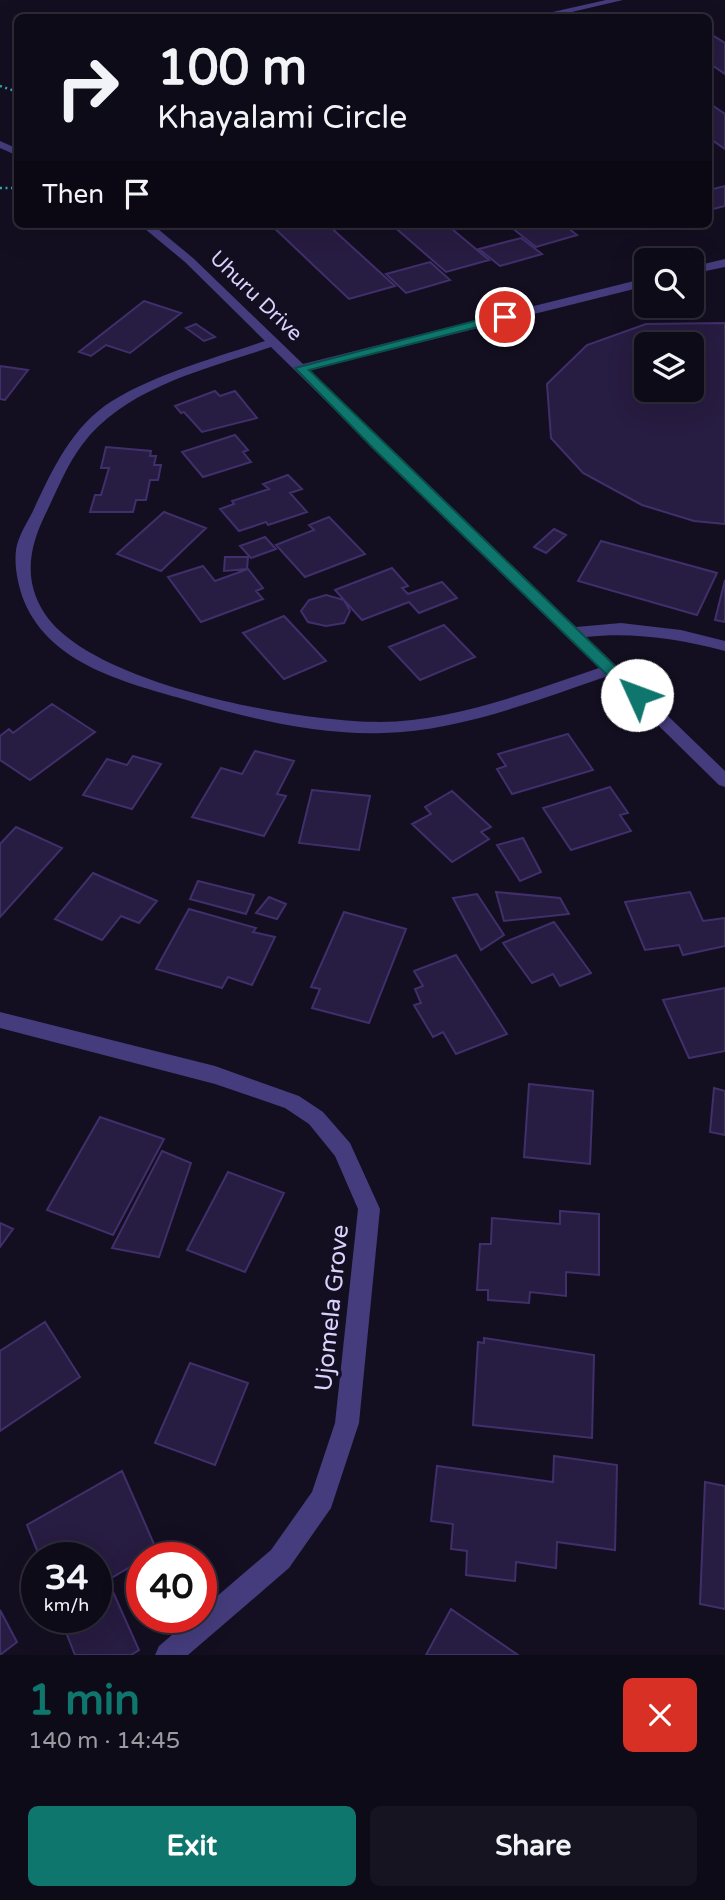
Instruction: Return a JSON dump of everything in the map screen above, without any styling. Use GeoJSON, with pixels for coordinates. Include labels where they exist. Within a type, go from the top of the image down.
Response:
{"type":"FeatureCollection","features":[{"type":"Feature","properties":{"kind":"street"},"geometry":{"type":"LineString","coordinates":[[550,14],[619,0]]}},
{"type":"Feature","properties":{"kind":"street","name":"Uhuru Drive"},"geometry":{"type":"LineString","coordinates":[[150,228],[189,260],[725,781]]}},
{"type":"Feature","properties":{"kind":"street"},"geometry":{"type":"LineString","coordinates":[[704,268],[725,263]]}},
{"type":"Feature","properties":{"kind":"street"},"geometry":{"type":"LineString","coordinates":[[300,368],[634,285]]}},
{"type":"Feature","properties":{"kind":"street"},"geometry":{"type":"LineString","coordinates":[[274,342],[188,370],[114,405],[78,437],[48,490],[23,550],[31,603],[51,631],[76,653],[109,672],[232,708],[334,725],[405,726],[477,713],[609,670]]}},
{"type":"Feature","properties":{"kind":"street"},"geometry":{"type":"LineString","coordinates":[[572,633],[621,628],[681,635],[725,646]]}},
{"type":"Feature","properties":{"kind":"street","name":"Ujomela Grove"},"geometry":{"type":"LineString","coordinates":[[0,1020],[215,1075],[292,1102],[316,1118],[344,1150],[369,1209],[347,1423],[322,1499],[280,1559],[168,1655]]}},
{"type":"Feature","properties":{"kind":"building"},"geometry":{"type":"Polygon","coordinates":[[[712,35],[725,43],[725,74],[712,65],[712,35]]]}},
{"type":"Feature","properties":{"kind":"building"},"geometry":{"type":"Polygon","coordinates":[[[712,105],[725,114],[725,149],[712,140],[712,105]]]}},
{"type":"Feature","properties":{"kind":"building"},"geometry":{"type":"Polygon","coordinates":[[[725,186],[725,206],[712,209],[712,189],[725,186]]]}},
{"type":"Feature","properties":{"kind":"building"},"geometry":{"type":"Polygon","coordinates":[[[274,228],[331,228],[395,286],[349,299],[274,228]]]}},
{"type":"Feature","properties":{"kind":"building"},"geometry":{"type":"Polygon","coordinates":[[[396,228],[451,228],[489,260],[446,272],[396,228]]]}},
{"type":"Feature","properties":{"kind":"building"},"geometry":{"type":"Polygon","coordinates":[[[512,228],[568,228],[577,235],[536,247],[512,228]]]}},
{"type":"Feature","properties":{"kind":"building"},"geometry":{"type":"Polygon","coordinates":[[[521,238],[542,254],[500,266],[479,249],[521,238]]]}},
{"type":"Feature","properties":{"kind":"building"},"geometry":{"type":"Polygon","coordinates":[[[430,262],[450,280],[406,293],[386,274],[430,262]]]}},
{"type":"Feature","properties":{"kind":"building"},"geometry":{"type":"Polygon","coordinates":[[[144,301],[181,313],[130,353],[106,345],[91,356],[79,352],[144,301]]]}},
{"type":"Feature","properties":{"kind":"building"},"geometry":{"type":"Polygon","coordinates":[[[725,323],[725,524],[694,521],[642,505],[583,473],[551,438],[547,384],[587,345],[646,324],[725,323]]]}},
{"type":"Feature","properties":{"kind":"building"},"geometry":{"type":"Polygon","coordinates":[[[196,324],[215,337],[204,341],[186,328],[196,324]]]}},
{"type":"Feature","properties":{"kind":"building"},"geometry":{"type":"Polygon","coordinates":[[[0,366],[28,370],[5,400],[0,399],[0,366]]]}},
{"type":"Feature","properties":{"kind":"building"},"geometry":{"type":"Polygon","coordinates":[[[215,391],[220,396],[235,391],[257,418],[202,432],[175,406],[215,391]]]}},
{"type":"Feature","properties":{"kind":"building"},"geometry":{"type":"Polygon","coordinates":[[[235,435],[248,450],[243,452],[251,462],[203,477],[182,452],[235,435]]]}},
{"type":"Feature","properties":{"kind":"building"},"geometry":{"type":"Polygon","coordinates":[[[106,447],[151,451],[150,456],[156,456],[154,465],[161,465],[158,480],[150,480],[146,500],[136,500],[133,512],[90,512],[95,495],[101,495],[109,468],[101,468],[106,447]]]}},
{"type":"Feature","properties":{"kind":"building"},"geometry":{"type":"Polygon","coordinates":[[[288,475],[302,489],[290,493],[307,512],[239,531],[220,509],[234,504],[232,501],[269,489],[263,484],[288,475]]]}},
{"type":"Feature","properties":{"kind":"building"},"geometry":{"type":"Polygon","coordinates":[[[164,512],[206,528],[161,571],[117,554],[164,512]]]}},
{"type":"Feature","properties":{"kind":"building"},"geometry":{"type":"Polygon","coordinates":[[[329,517],[365,554],[305,577],[276,545],[314,530],[309,525],[329,517]]]}},
{"type":"Feature","properties":{"kind":"building"},"geometry":{"type":"Polygon","coordinates":[[[554,529],[566,535],[546,553],[534,547],[554,529]]]}},
{"type":"Feature","properties":{"kind":"building"},"geometry":{"type":"Polygon","coordinates":[[[265,537],[276,549],[251,558],[240,546],[265,537]]]}},
{"type":"Feature","properties":{"kind":"building"},"geometry":{"type":"Polygon","coordinates":[[[601,541],[717,573],[697,615],[578,581],[601,541]]]}},
{"type":"Feature","properties":{"kind":"building"},"geometry":{"type":"Polygon","coordinates":[[[225,557],[248,557],[247,569],[224,571],[225,557]]]}},
{"type":"Feature","properties":{"kind":"building"},"geometry":{"type":"Polygon","coordinates":[[[203,566],[215,581],[248,569],[263,588],[256,591],[263,599],[201,622],[168,577],[203,566]]]}},
{"type":"Feature","properties":{"kind":"building"},"geometry":{"type":"Polygon","coordinates":[[[392,568],[408,586],[402,588],[408,594],[442,582],[457,598],[419,613],[409,602],[362,620],[335,590],[392,568]]]}},
{"type":"Feature","properties":{"kind":"building"},"geometry":{"type":"Polygon","coordinates":[[[725,580],[725,622],[715,620],[725,580]]]}},
{"type":"Feature","properties":{"kind":"building"},"geometry":{"type":"Polygon","coordinates":[[[326,595],[344,600],[350,611],[344,623],[326,626],[308,622],[301,611],[309,600],[326,595]]]}},
{"type":"Feature","properties":{"kind":"building"},"geometry":{"type":"Polygon","coordinates":[[[284,616],[326,661],[284,679],[243,633],[284,616]]]}},
{"type":"Feature","properties":{"kind":"building"},"geometry":{"type":"Polygon","coordinates":[[[444,625],[475,657],[420,680],[389,647],[444,625]]]}},
{"type":"Feature","properties":{"kind":"building"},"geometry":{"type":"Polygon","coordinates":[[[52,704],[95,732],[30,780],[0,760],[0,736],[9,729],[13,733],[52,704]]]}},
{"type":"Feature","properties":{"kind":"building"},"geometry":{"type":"Polygon","coordinates":[[[568,734],[593,770],[512,794],[497,769],[506,766],[498,754],[568,734]]]}},
{"type":"Feature","properties":{"kind":"building"},"geometry":{"type":"Polygon","coordinates":[[[255,751],[294,761],[277,794],[286,796],[264,836],[192,817],[221,768],[242,774],[255,751]]]}},
{"type":"Feature","properties":{"kind":"building"},"geometry":{"type":"Polygon","coordinates":[[[133,756],[161,764],[132,809],[83,795],[107,759],[127,765],[133,756]]]}},
{"type":"Feature","properties":{"kind":"building"},"geometry":{"type":"Polygon","coordinates":[[[610,787],[628,813],[620,815],[631,831],[571,850],[543,808],[610,787]]]}},
{"type":"Feature","properties":{"kind":"building"},"geometry":{"type":"Polygon","coordinates":[[[312,790],[370,796],[359,850],[299,843],[312,790]]]}},
{"type":"Feature","properties":{"kind":"building"},"geometry":{"type":"Polygon","coordinates":[[[452,791],[491,827],[481,832],[489,839],[452,862],[412,824],[431,814],[425,807],[452,791]]]}},
{"type":"Feature","properties":{"kind":"building"},"geometry":{"type":"Polygon","coordinates":[[[16,827],[62,848],[0,917],[0,844],[16,827]]]}},
{"type":"Feature","properties":{"kind":"building"},"geometry":{"type":"Polygon","coordinates":[[[523,838],[541,872],[520,881],[497,845],[523,838]]]}},
{"type":"Feature","properties":{"kind":"building"},"geometry":{"type":"Polygon","coordinates":[[[93,873],[157,901],[139,923],[121,916],[102,940],[55,919],[93,873]]]}},
{"type":"Feature","properties":{"kind":"building"},"geometry":{"type":"Polygon","coordinates":[[[198,881],[254,895],[246,914],[190,899],[198,881]]]}},
{"type":"Feature","properties":{"kind":"building"},"geometry":{"type":"Polygon","coordinates":[[[496,892],[560,898],[569,914],[504,921],[496,892]]]}},
{"type":"Feature","properties":{"kind":"building"},"geometry":{"type":"Polygon","coordinates":[[[690,892],[703,921],[725,918],[725,946],[683,955],[679,945],[645,950],[625,902],[690,892]]]}},
{"type":"Feature","properties":{"kind":"building"},"geometry":{"type":"Polygon","coordinates":[[[477,894],[504,935],[481,950],[453,898],[477,894]]]}},
{"type":"Feature","properties":{"kind":"building"},"geometry":{"type":"Polygon","coordinates":[[[269,897],[286,904],[277,919],[256,913],[269,897]]]}},
{"type":"Feature","properties":{"kind":"building"},"geometry":{"type":"Polygon","coordinates":[[[189,909],[256,928],[253,932],[275,937],[252,985],[228,977],[222,988],[156,969],[189,909]]]}},
{"type":"Feature","properties":{"kind":"building"},"geometry":{"type":"Polygon","coordinates":[[[344,912],[406,929],[369,1023],[312,1008],[320,989],[311,987],[344,912]]]}},
{"type":"Feature","properties":{"kind":"building"},"geometry":{"type":"Polygon","coordinates":[[[554,922],[591,973],[560,986],[553,974],[532,983],[503,943],[554,922]]]}},
{"type":"Feature","properties":{"kind":"building"},"geometry":{"type":"Polygon","coordinates":[[[456,955],[507,1034],[456,1054],[443,1032],[433,1037],[414,1005],[421,1003],[415,989],[423,986],[414,971],[456,955]]]}},
{"type":"Feature","properties":{"kind":"building"},"geometry":{"type":"Polygon","coordinates":[[[725,988],[725,1051],[689,1058],[663,1000],[725,988]]]}},
{"type":"Feature","properties":{"kind":"building"},"geometry":{"type":"Polygon","coordinates":[[[529,1084],[593,1091],[590,1164],[524,1157],[529,1084]]]}},
{"type":"Feature","properties":{"kind":"building"},"geometry":{"type":"Polygon","coordinates":[[[714,1088],[725,1091],[725,1135],[710,1132],[714,1088]]]}},
{"type":"Feature","properties":{"kind":"building"},"geometry":{"type":"Polygon","coordinates":[[[100,1117],[164,1139],[113,1235],[47,1210],[100,1117]]]}},
{"type":"Feature","properties":{"kind":"building"},"geometry":{"type":"Polygon","coordinates":[[[162,1151],[191,1163],[159,1257],[112,1248],[162,1151]]]}},
{"type":"Feature","properties":{"kind":"building"},"geometry":{"type":"Polygon","coordinates":[[[228,1172],[284,1193],[245,1272],[187,1250],[228,1172]]]}},
{"type":"Feature","properties":{"kind":"building"},"geometry":{"type":"Polygon","coordinates":[[[560,1211],[599,1214],[599,1275],[566,1272],[566,1296],[530,1292],[529,1303],[488,1300],[488,1290],[477,1290],[480,1244],[491,1244],[492,1218],[560,1224],[560,1211]]]}},
{"type":"Feature","properties":{"kind":"building"},"geometry":{"type":"Polygon","coordinates":[[[0,1223],[13,1229],[0,1247],[0,1223]]]}},
{"type":"Feature","properties":{"kind":"building"},"geometry":{"type":"Polygon","coordinates":[[[45,1322],[80,1377],[0,1431],[0,1351],[45,1322]]]}},
{"type":"Feature","properties":{"kind":"building"},"geometry":{"type":"Polygon","coordinates":[[[484,1338],[594,1355],[592,1438],[473,1425],[478,1342],[484,1343],[484,1338]]]}},
{"type":"Feature","properties":{"kind":"building"},"geometry":{"type":"Polygon","coordinates":[[[190,1363],[248,1383],[215,1465],[155,1443],[190,1363]]]}},
{"type":"Feature","properties":{"kind":"building"},"geometry":{"type":"Polygon","coordinates":[[[554,1456],[617,1465],[615,1550],[557,1542],[556,1568],[516,1562],[515,1581],[466,1575],[467,1551],[451,1549],[453,1524],[431,1521],[437,1466],[553,1482],[554,1456]]]}},
{"type":"Feature","properties":{"kind":"building"},"geometry":{"type":"Polygon","coordinates":[[[122,1471],[153,1542],[126,1542],[126,1569],[112,1578],[112,1542],[34,1542],[27,1525],[122,1471]]]}},
{"type":"Feature","properties":{"kind":"building"},"geometry":{"type":"Polygon","coordinates":[[[705,1482],[725,1486],[725,1609],[700,1604],[705,1482]]]}},
{"type":"Feature","properties":{"kind":"building"},"geometry":{"type":"Polygon","coordinates":[[[112,1590],[126,1621],[126,1633],[131,1633],[139,1650],[131,1655],[75,1655],[66,1633],[112,1633],[112,1590]]]}},
{"type":"Feature","properties":{"kind":"building"},"geometry":{"type":"Polygon","coordinates":[[[451,1609],[518,1655],[426,1655],[451,1609]]]}},
{"type":"Feature","properties":{"kind":"building"},"geometry":{"type":"Polygon","coordinates":[[[0,1610],[17,1642],[0,1655],[0,1610]]]}},
{"type":"Feature","properties":{"kind":"route"},"geometry":{"type":"LineString","coordinates":[[505,317],[300,368],[377,446],[637,695]]}}]}
